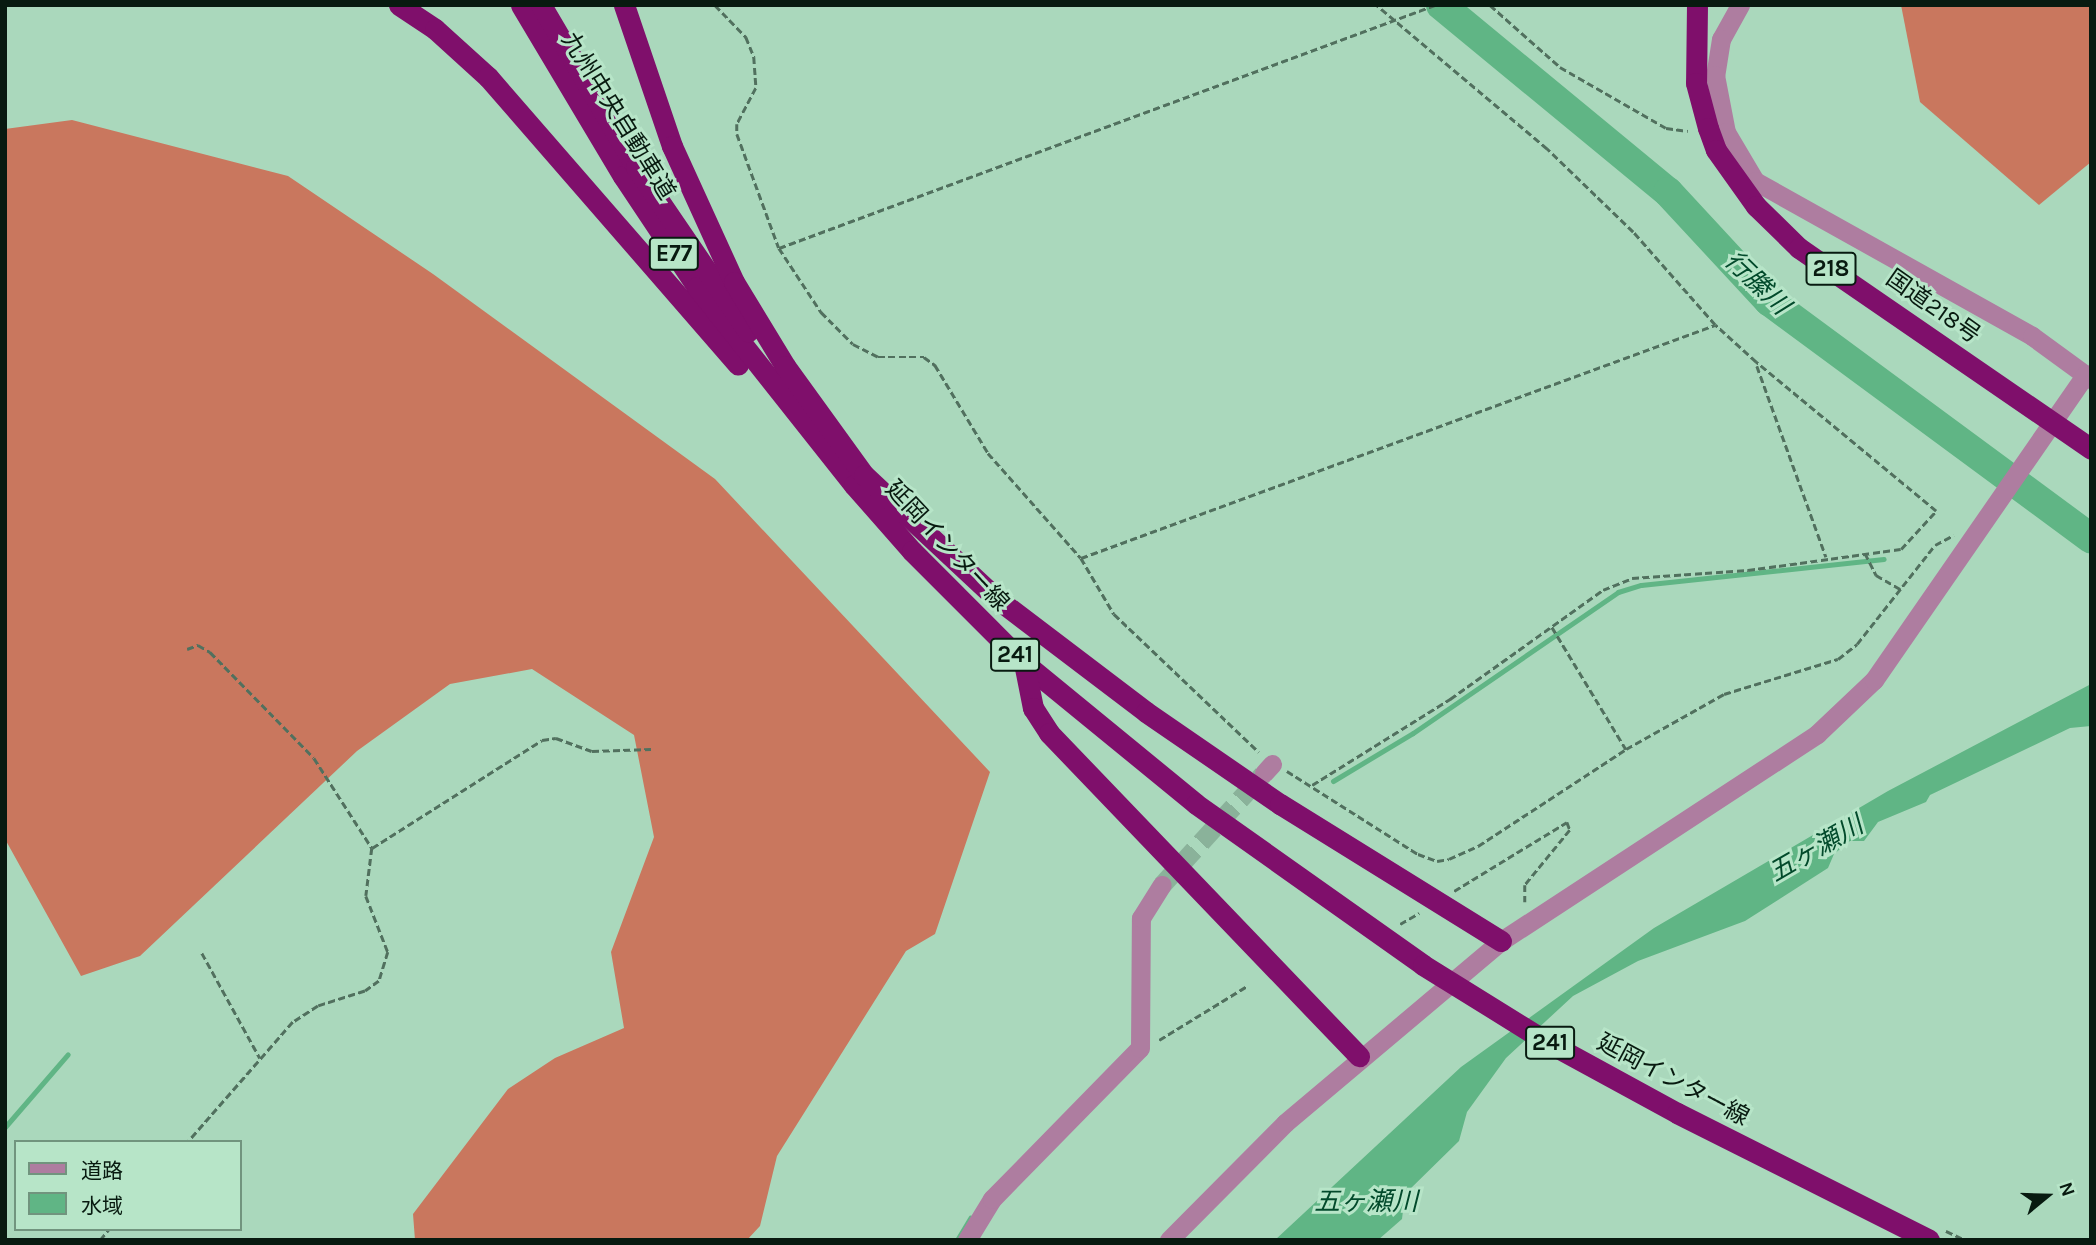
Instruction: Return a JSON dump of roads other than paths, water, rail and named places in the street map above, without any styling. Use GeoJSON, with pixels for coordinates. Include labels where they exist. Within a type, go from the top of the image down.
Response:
{"type":"FeatureCollection","features":[{"type":"Feature","properties":{"kind":"highway"},"geometry":{"type":"LineString","coordinates":[[398,5],[435,29],[488,77],[744,372],[859,480]]}},
{"type":"Feature","properties":{"kind":"highway","name":"九州中央自動車道"},"geometry":{"type":"LineString","coordinates":[[521,5],[623,176],[697,288],[859,480]]}},
{"type":"Feature","properties":{"kind":"highway","name":"九州中央自動車道"},"geometry":{"type":"LineString","coordinates":[[542,5],[567,51],[709,276],[859,480]]}},
{"type":"Feature","properties":{"kind":"highway"},"geometry":{"type":"LineString","coordinates":[[624,5],[672,146],[734,282],[859,480]]}},
{"type":"Feature","properties":{"kind":"highway","name":"国道218号"},"geometry":{"type":"LineString","coordinates":[[1697,5],[1696,83],[1708,128],[1716,150],[1756,206],[1799,248],[2091,449]]}},
{"type":"Feature","properties":{"kind":"highway","name":"延岡インター線"},"geometry":{"type":"LineString","coordinates":[[859,480],[912,551],[1024,663],[1196,804],[1423,965],[1547,1042],[1677,1113],[1929,1240]]}},
{"type":"Feature","properties":{"kind":"highway","name":"延岡インター線"},"geometry":{"type":"LineString","coordinates":[[859,480],[1031,656],[1196,804]]}},
{"type":"Feature","properties":{"kind":"highway","name":"241"},"geometry":{"type":"LineString","coordinates":[[859,480],[970,576],[1146,712],[1280,804],[1501,941]]}},
{"type":"Feature","properties":{"kind":"highway","name":"241"},"geometry":{"type":"LineString","coordinates":[[1024,663],[1032,708],[1049,733],[1359,1056]]}},
{"type":"Feature","properties":{"kind":"street","name":"国道218号"},"geometry":{"type":"LineString","coordinates":[[1740,5],[1721,39],[1715,75],[1726,132],[1755,181],[2032,336],[2088,377]]}},
{"type":"Feature","properties":{"kind":"street"},"geometry":{"type":"LineString","coordinates":[[1169,1240],[1285,1123],[1359,1056],[1501,941],[1817,734],[1874,680],[2036,443],[2088,377]]}},
{"type":"Feature","properties":{"kind":"street"},"geometry":{"type":"LineString","coordinates":[[967,1240],[992,1199],[1140,1048],[1141,918],[1162,885]]}},
{"type":"Feature","properties":{"kind":"water","name":"五ヶ瀬川"},"geometry":{"type":"Polygon","coordinates":[[[2091,684],[2091,726],[2070,728],[1930,795],[1926,802],[1878,822],[1864,841],[1850,841],[1834,854],[1828,868],[1745,921],[1638,961],[1573,996],[1506,1058],[1467,1112],[1459,1141],[1405,1194],[1402,1219],[1378,1240],[1275,1240],[1461,1067],[1654,928],[1888,791],[2091,684]]]}},
{"type":"Feature","properties":{"kind":"waterway","name":"行縢川"},"geometry":{"type":"LineString","coordinates":[[1441,5],[1668,192],[1769,301],[2091,538]]}},
{"type":"Feature","properties":{"kind":"waterway"},"geometry":{"type":"LineString","coordinates":[[1333,781],[1413,733],[1618,592],[1641,585],[1884,559]]}},
{"type":"Feature","properties":{"kind":"waterway"},"geometry":{"type":"LineString","coordinates":[[5,1127],[68,1054]]}},
{"type":"Feature","properties":{"kind":"waterway"},"geometry":{"type":"LineString","coordinates":[[957,1240],[970,1218]]}},
{"type":"Feature","properties":{"kind":"tunnel"},"geometry":{"type":"LineString","coordinates":[[1162,885],[1263,774]]}}]}
